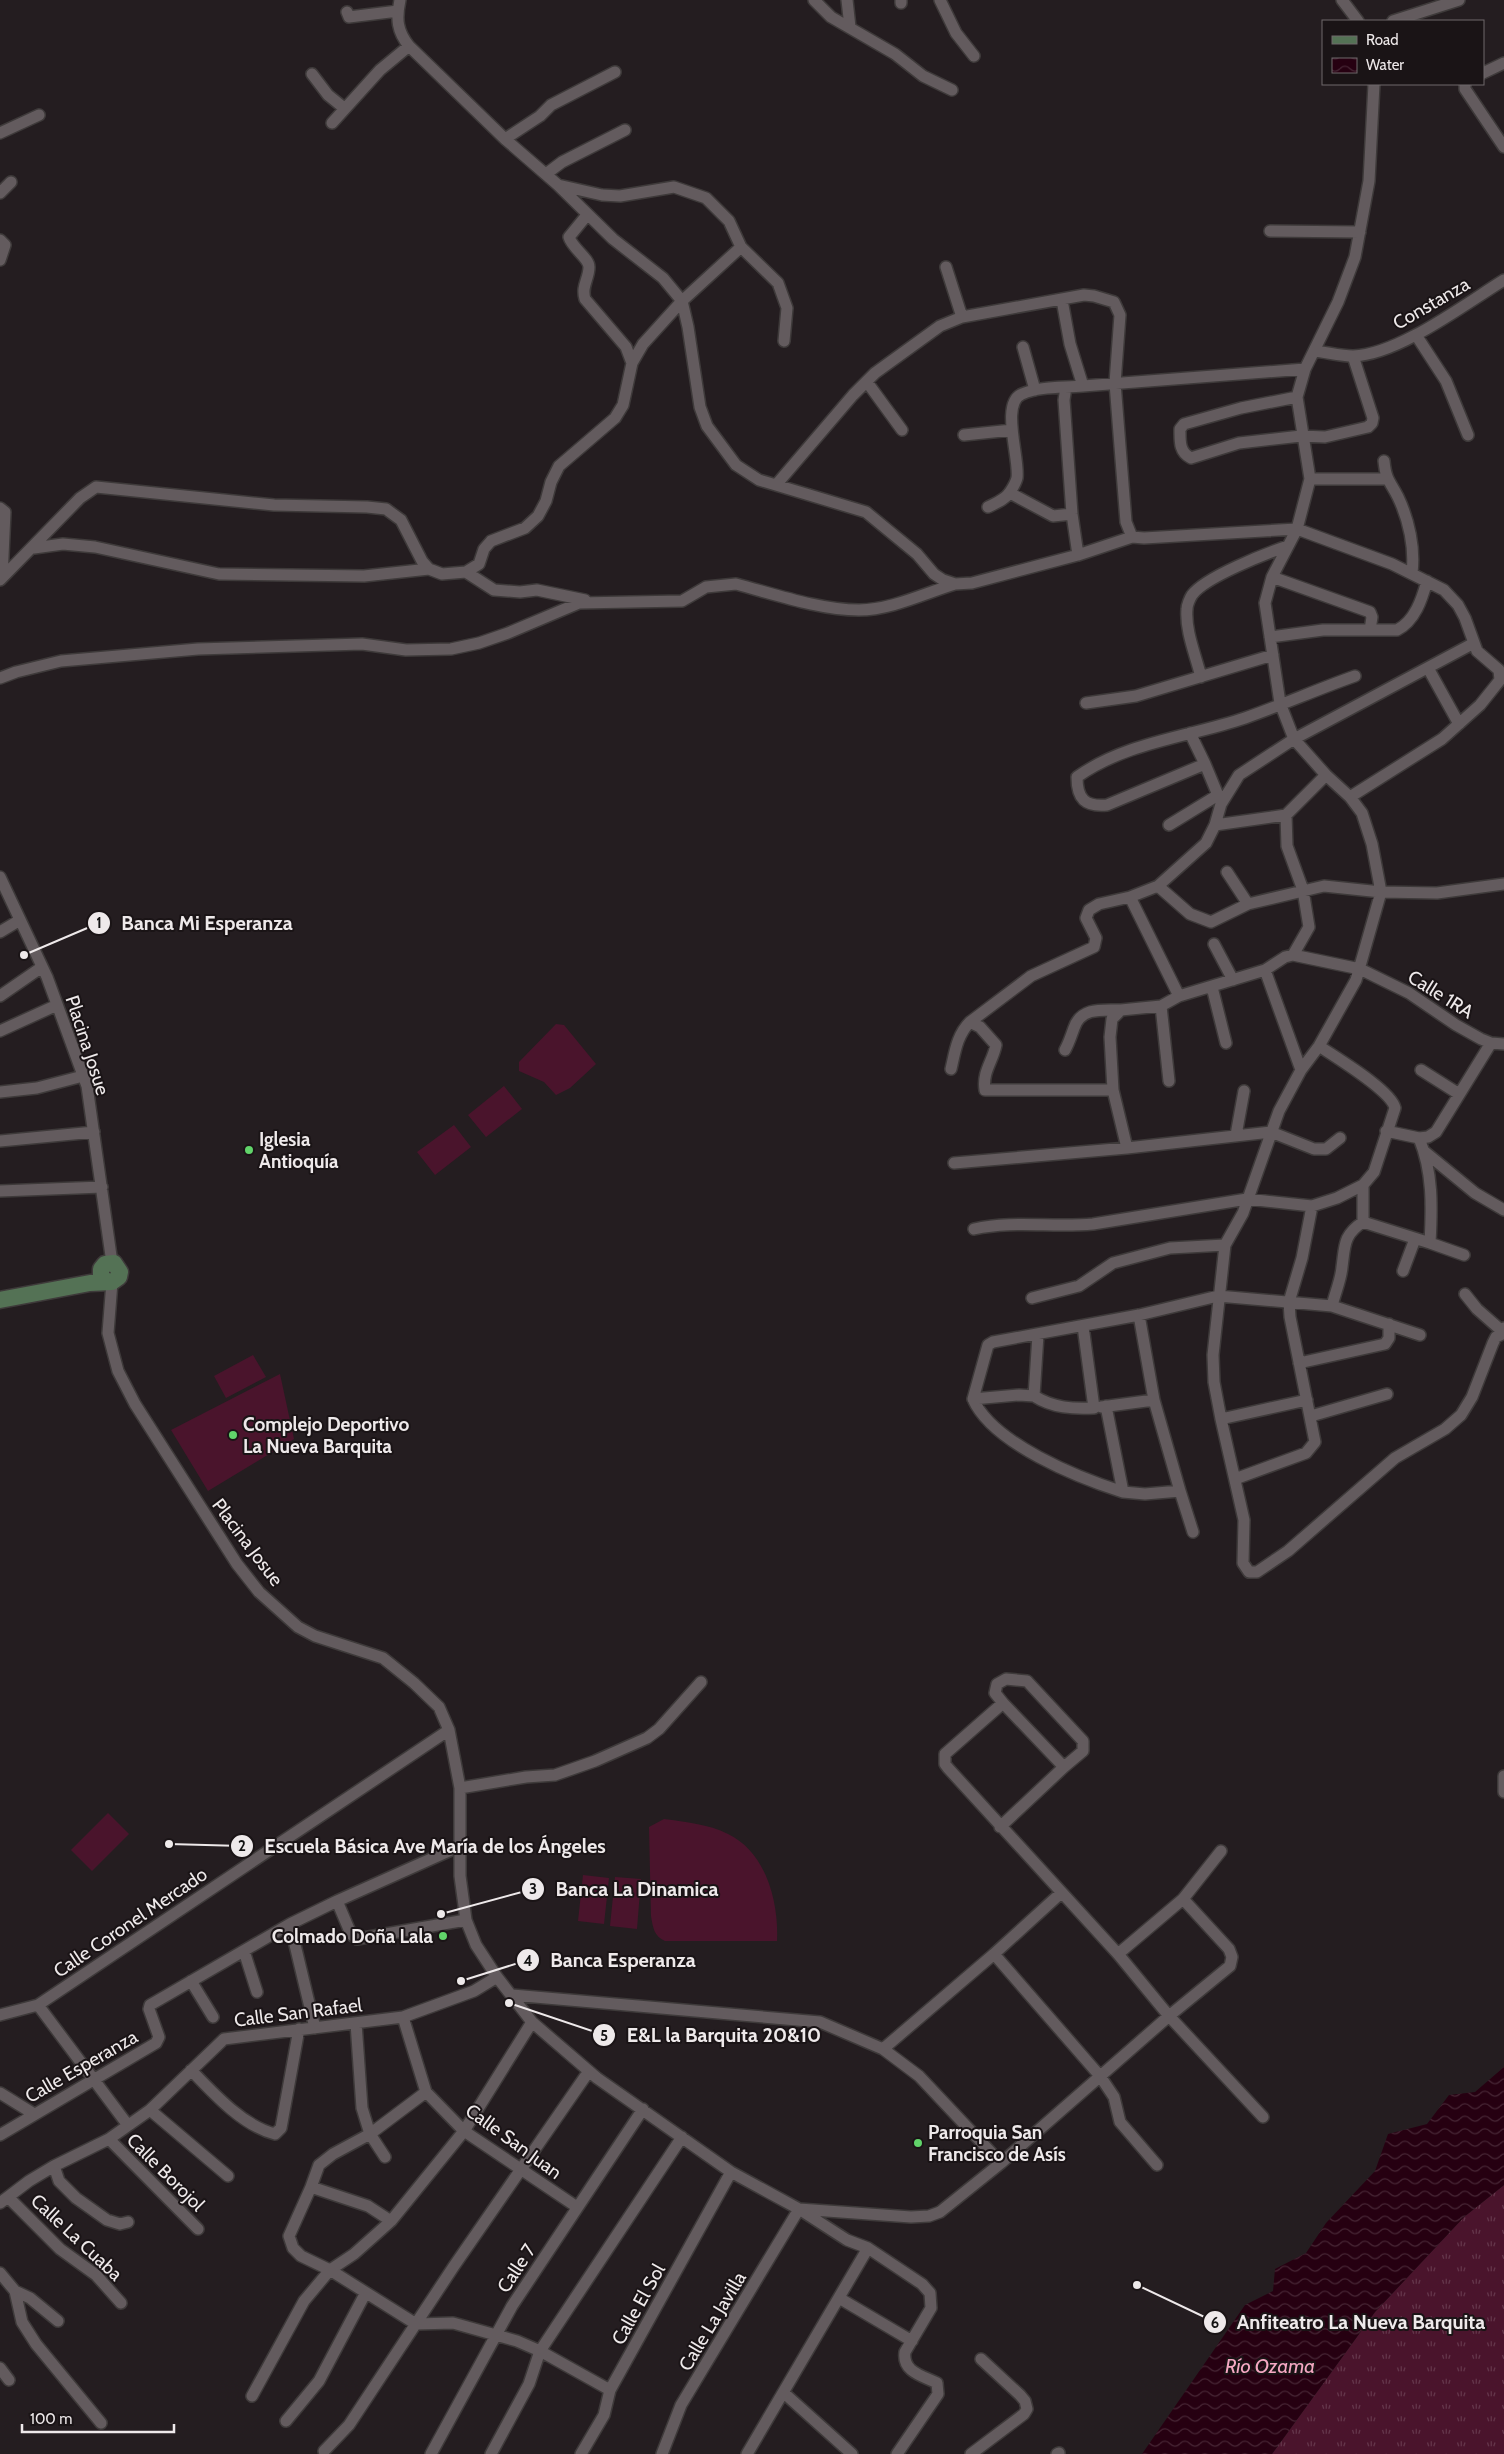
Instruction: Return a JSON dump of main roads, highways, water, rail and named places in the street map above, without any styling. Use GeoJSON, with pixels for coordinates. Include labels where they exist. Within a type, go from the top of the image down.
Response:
{"type":"FeatureCollection","features":[{"type":"Feature","properties":{"kind":"water","name":"Río Ozama"},"geometry":{"type":"Polygon","coordinates":[[[1504,2067],[1504,2185],[1464,2217],[1375,2312],[1272,2454],[1142,2454],[1245,2305],[1273,2291],[1275,2269],[1306,2253],[1326,2223],[1375,2171],[1388,2134],[1427,2124],[1449,2095],[1475,2092],[1504,2067]]]}},
{"type":"Feature","properties":{"kind":"place","name":"Banca Mi Esperanza"},"geometry":{"type":"Point","coordinates":[24,955]}},
{"type":"Feature","properties":{"kind":"place","name":"Iglesia Antioquía"},"geometry":{"type":"Point","coordinates":[249,1150]}},
{"type":"Feature","properties":{"kind":"place","name":"Complejo Deportivo La Nueva Barquita"},"geometry":{"type":"Point","coordinates":[233,1435]}},
{"type":"Feature","properties":{"kind":"place","name":"Escuela Básica Ave María de los Ángeles"},"geometry":{"type":"Point","coordinates":[169,1844]}},
{"type":"Feature","properties":{"kind":"place","name":"Banca La Dinamica"},"geometry":{"type":"Point","coordinates":[441,1914]}},
{"type":"Feature","properties":{"kind":"place","name":"Colmado Doña Lala"},"geometry":{"type":"Point","coordinates":[443,1936]}},
{"type":"Feature","properties":{"kind":"place","name":"Banca Esperanza"},"geometry":{"type":"Point","coordinates":[461,1981]}},
{"type":"Feature","properties":{"kind":"place","name":"E&L la Barquita 20&10"},"geometry":{"type":"Point","coordinates":[509,2003]}},
{"type":"Feature","properties":{"kind":"place","name":"Parroquia San Francisco de Asís"},"geometry":{"type":"Point","coordinates":[918,2143]}},
{"type":"Feature","properties":{"kind":"place","name":"Anfiteatro La Nueva Barquita"},"geometry":{"type":"Point","coordinates":[1137,2285]}}]}
